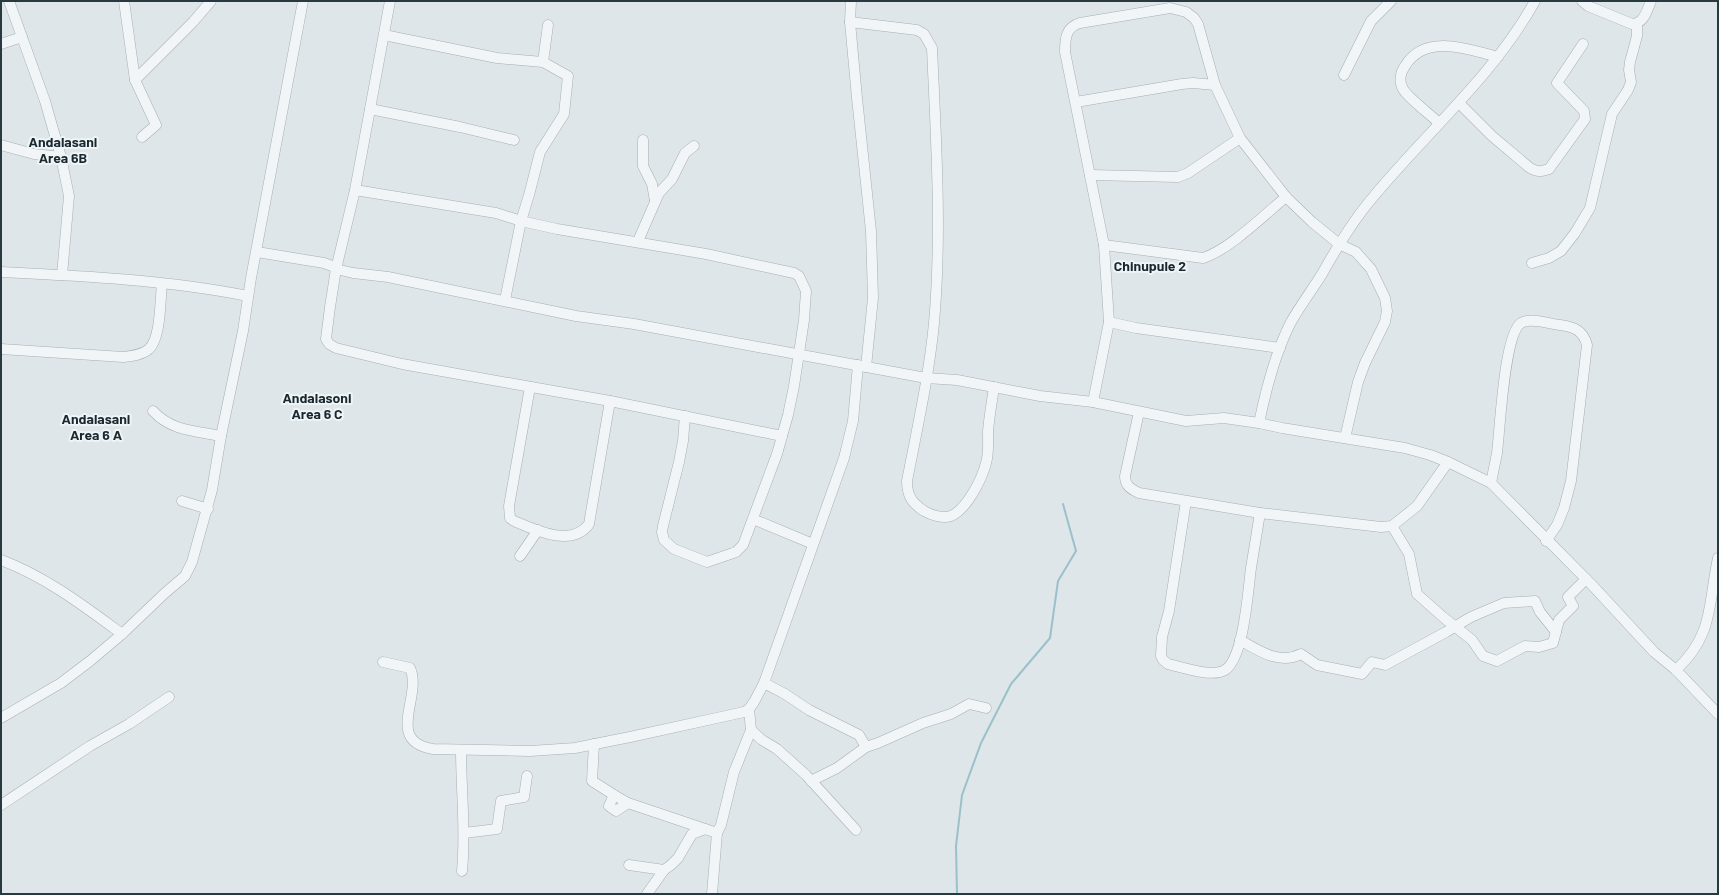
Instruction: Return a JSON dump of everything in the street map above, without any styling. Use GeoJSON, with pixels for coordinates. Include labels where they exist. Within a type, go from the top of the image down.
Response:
{"type":"FeatureCollection","features":[{"type":"Feature","properties":{"kind":"street"},"geometry":{"type":"LineString","coordinates":[[9,1],[45,101],[61,157],[70,202],[62,275]]}},
{"type":"Feature","properties":{"kind":"street"},"geometry":{"type":"LineString","coordinates":[[124,1],[135,80],[156,125],[142,137]]}},
{"type":"Feature","properties":{"kind":"street"},"geometry":{"type":"LineString","coordinates":[[135,80],[193,22],[211,1]]}},
{"type":"Feature","properties":{"kind":"street"},"geometry":{"type":"LineString","coordinates":[[1,718],[61,682],[90,661],[122,634],[187,574],[208,509],[221,436],[243,331],[248,296],[303,1]]}},
{"type":"Feature","properties":{"kind":"street"},"geometry":{"type":"LineString","coordinates":[[390,1],[355,190],[336,270],[326,332],[326,339],[329,344],[336,348],[402,364],[610,401],[782,436]]}},
{"type":"Feature","properties":{"kind":"street"},"geometry":{"type":"LineString","coordinates":[[383,662],[410,668],[414,676],[408,728],[409,736],[412,741],[424,748],[530,751],[575,748],[744,712],[749,709],[754,702],[764,683],[844,458],[850,434],[874,298],[871,231],[850,22],[851,1]]}},
{"type":"Feature","properties":{"kind":"street"},"geometry":{"type":"LineString","coordinates":[[1344,75],[1371,20],[1391,1]]}},
{"type":"Feature","properties":{"kind":"street"},"geometry":{"type":"LineString","coordinates":[[1259,423],[1264,398],[1280,348],[1291,322],[1339,244],[1372,197],[1459,103],[1498,57],[1535,1]]}},
{"type":"Feature","properties":{"kind":"street"},"geometry":{"type":"LineString","coordinates":[[1582,1],[1588,6],[1632,24],[1637,24],[1642,20],[1651,1]]}},
{"type":"Feature","properties":{"kind":"street"},"geometry":{"type":"LineString","coordinates":[[1093,402],[1109,322],[1104,245],[1065,52],[1066,36],[1069,29],[1074,24],[1080,22],[1170,8],[1186,12],[1194,18],[1198,24],[1215,85],[1240,138],[1286,197],[1312,222],[1339,244],[1356,252],[1371,269],[1384,298],[1387,311],[1386,322],[1365,363],[1358,382],[1345,438]]}},
{"type":"Feature","properties":{"kind":"street"},"geometry":{"type":"LineString","coordinates":[[850,22],[917,30],[924,34],[932,48],[938,242],[934,324],[926,378],[907,481],[907,490],[915,505],[929,514],[943,517],[951,516],[961,507],[975,489],[981,477],[988,453],[988,431],[994,387]]}},
{"type":"Feature","properties":{"kind":"street"},"geometry":{"type":"LineString","coordinates":[[1532,263],[1549,258],[1560,251],[1575,233],[1590,208],[1612,114],[1628,90],[1631,82],[1629,66],[1637,36],[1637,24]]}},
{"type":"Feature","properties":{"kind":"street"},"geometry":{"type":"LineString","coordinates":[[543,62],[548,25]]}},
{"type":"Feature","properties":{"kind":"street"},"geometry":{"type":"LineString","coordinates":[[384,35],[497,58],[543,62],[568,76],[564,114],[540,152],[521,221],[505,300]]}},
{"type":"Feature","properties":{"kind":"street"},"geometry":{"type":"LineString","coordinates":[[1,44],[22,37]]}},
{"type":"Feature","properties":{"kind":"street"},"geometry":{"type":"LineString","coordinates":[[1459,103],[1492,136],[1530,168],[1534,171],[1542,172],[1548,169],[1585,119],[1584,111],[1557,83],[1583,44]]}},
{"type":"Feature","properties":{"kind":"street"},"geometry":{"type":"LineString","coordinates":[[1439,123],[1404,91],[1401,83],[1401,76],[1406,64],[1415,55],[1429,48],[1441,46],[1453,46],[1498,57]]}},
{"type":"Feature","properties":{"kind":"street"},"geometry":{"type":"LineString","coordinates":[[1076,102],[1182,84],[1193,83],[1215,85]]}},
{"type":"Feature","properties":{"kind":"street"},"geometry":{"type":"LineString","coordinates":[[370,109],[460,127],[514,140]]}},
{"type":"Feature","properties":{"kind":"street"},"geometry":{"type":"LineString","coordinates":[[1090,175],[1178,177],[1188,173],[1240,138]]}},
{"type":"Feature","properties":{"kind":"street"},"geometry":{"type":"LineString","coordinates":[[643,140],[643,166],[652,184],[656,201]]}},
{"type":"Feature","properties":{"kind":"street"},"geometry":{"type":"LineString","coordinates":[[1,145],[34,154],[61,157]]}},
{"type":"Feature","properties":{"kind":"street"},"geometry":{"type":"LineString","coordinates":[[638,241],[659,193],[672,179],[685,153],[694,146]]}},
{"type":"Feature","properties":{"kind":"street"},"geometry":{"type":"LineString","coordinates":[[355,190],[496,213],[521,221],[556,229],[638,241],[706,254],[794,273],[799,276],[806,291],[804,320],[788,415],[777,454],[753,519],[740,549],[712,561],[700,560],[674,549],[664,540],[662,532],[683,441],[685,416]]}},
{"type":"Feature","properties":{"kind":"street"},"geometry":{"type":"LineString","coordinates":[[1104,245],[1204,258],[1214,254],[1230,243],[1286,197]]}},
{"type":"Feature","properties":{"kind":"street"},"geometry":{"type":"LineString","coordinates":[[257,252],[324,263],[332,266],[336,270],[388,277],[505,300],[576,316],[634,324],[926,378],[957,380],[1040,396],[1093,402],[1186,421],[1215,418],[1259,423],[1405,448],[1430,455],[1491,483],[1546,541],[1586,579],[1654,652],[1676,670],[1718,714]]}},
{"type":"Feature","properties":{"kind":"street"},"geometry":{"type":"LineString","coordinates":[[1,272],[109,278],[202,288],[248,296]]}},
{"type":"Feature","properties":{"kind":"street"},"geometry":{"type":"LineString","coordinates":[[1,349],[122,357],[142,353],[151,348],[157,331],[162,284]]}},
{"type":"Feature","properties":{"kind":"street"},"geometry":{"type":"LineString","coordinates":[[1491,483],[1497,452],[1507,360],[1515,328],[1521,323],[1532,321],[1571,327],[1578,330],[1582,333],[1587,345],[1571,481],[1564,508],[1557,526],[1546,541]]}},
{"type":"Feature","properties":{"kind":"street"},"geometry":{"type":"LineString","coordinates":[[1109,322],[1136,328],[1280,348]]}},
{"type":"Feature","properties":{"kind":"street"},"geometry":{"type":"LineString","coordinates":[[530,387],[511,490],[509,514],[510,518],[514,521],[549,534],[568,536],[578,534],[585,530],[589,524],[610,401]]}},
{"type":"Feature","properties":{"kind":"street"},"geometry":{"type":"LineString","coordinates":[[153,411],[163,420],[178,428],[221,436]]}},
{"type":"Feature","properties":{"kind":"street"},"geometry":{"type":"LineString","coordinates":[[1139,412],[1125,481],[1128,486],[1139,493],[1260,514],[1381,527],[1392,526],[1417,506],[1448,462]]}},
{"type":"Feature","properties":{"kind":"street"},"geometry":{"type":"LineString","coordinates":[[182,501],[208,509]]}},
{"type":"Feature","properties":{"kind":"street"},"geometry":{"type":"LineString","coordinates":[[1186,501],[1169,611],[1162,637],[1161,656],[1168,664],[1193,670],[1217,672],[1224,670],[1231,664],[1240,640],[1248,599],[1251,569],[1260,514]]}},
{"type":"Feature","properties":{"kind":"street"},"geometry":{"type":"LineString","coordinates":[[753,519],[813,544]]}},
{"type":"Feature","properties":{"kind":"street"},"geometry":{"type":"LineString","coordinates":[[1392,526],[1409,554],[1417,594],[1472,640],[1483,656],[1497,661],[1525,646],[1538,647],[1553,643],[1559,620],[1573,606],[1568,597],[1586,579]]}},
{"type":"Feature","properties":{"kind":"street"},"geometry":{"type":"LineString","coordinates":[[520,556],[538,530]]}},
{"type":"Feature","properties":{"kind":"street"},"geometry":{"type":"LineString","coordinates":[[1676,670],[1685,661],[1700,640],[1706,626],[1715,601],[1718,558]]}},
{"type":"Feature","properties":{"kind":"street"},"geometry":{"type":"LineString","coordinates":[[1,560],[33,574],[73,598],[122,634]]}},
{"type":"Feature","properties":{"kind":"street"},"geometry":{"type":"LineString","coordinates":[[1240,640],[1260,652],[1276,658],[1292,659],[1301,654],[1317,665],[1362,674],[1372,662],[1385,665],[1471,617],[1504,603],[1535,601],[1540,612],[1556,632]]}},
{"type":"Feature","properties":{"kind":"street"},"geometry":{"type":"LineString","coordinates":[[764,683],[785,694],[809,710],[859,735],[866,747]]}},
{"type":"Feature","properties":{"kind":"street"},"geometry":{"type":"LineString","coordinates":[[1,805],[90,746],[129,724],[169,697]]}},
{"type":"Feature","properties":{"kind":"street"},"geometry":{"type":"LineString","coordinates":[[812,781],[837,768],[866,747],[922,723],[951,714],[969,704],[986,708]]}},
{"type":"Feature","properties":{"kind":"street"},"geometry":{"type":"LineString","coordinates":[[712,894],[718,833],[734,772],[751,730],[749,709]]}},
{"type":"Feature","properties":{"kind":"street"},"geometry":{"type":"LineString","coordinates":[[751,730],[762,740],[777,749],[812,781],[856,830]]}},
{"type":"Feature","properties":{"kind":"street"},"geometry":{"type":"LineString","coordinates":[[594,744],[592,781],[614,795],[609,806],[616,811],[628,803],[718,833]]}},
{"type":"Feature","properties":{"kind":"street"},"geometry":{"type":"LineString","coordinates":[[461,750],[461,780],[464,808],[462,871]]}},
{"type":"Feature","properties":{"kind":"street"},"geometry":{"type":"LineString","coordinates":[[464,833],[497,829],[501,801],[524,797],[528,776]]}},
{"type":"Feature","properties":{"kind":"street"},"geometry":{"type":"LineString","coordinates":[[647,894],[664,870],[678,858],[692,834],[705,829]]}},
{"type":"Feature","properties":{"kind":"street"},"geometry":{"type":"LineString","coordinates":[[629,865],[664,870]]}},
{"type":"Feature","properties":{"kind":"waterway"},"geometry":{"type":"LineString","coordinates":[[957,894],[956,846],[962,795],[981,743],[1011,684],[1050,638],[1058,581],[1076,551],[1063,504]]}},
{"type":"Feature","properties":{"kind":"district","name":"Andalasani Area 6B"},"geometry":{"type":"Point","coordinates":[63,150]}},
{"type":"Feature","properties":{"kind":"district","name":"Chinupule 2"},"geometry":{"type":"Point","coordinates":[1150,266]}},
{"type":"Feature","properties":{"kind":"district","name":"Andalasoni Area 6 C"},"geometry":{"type":"Point","coordinates":[317,406]}},
{"type":"Feature","properties":{"kind":"district","name":"Andalasani Area 6 A"},"geometry":{"type":"Point","coordinates":[96,428]}}]}
